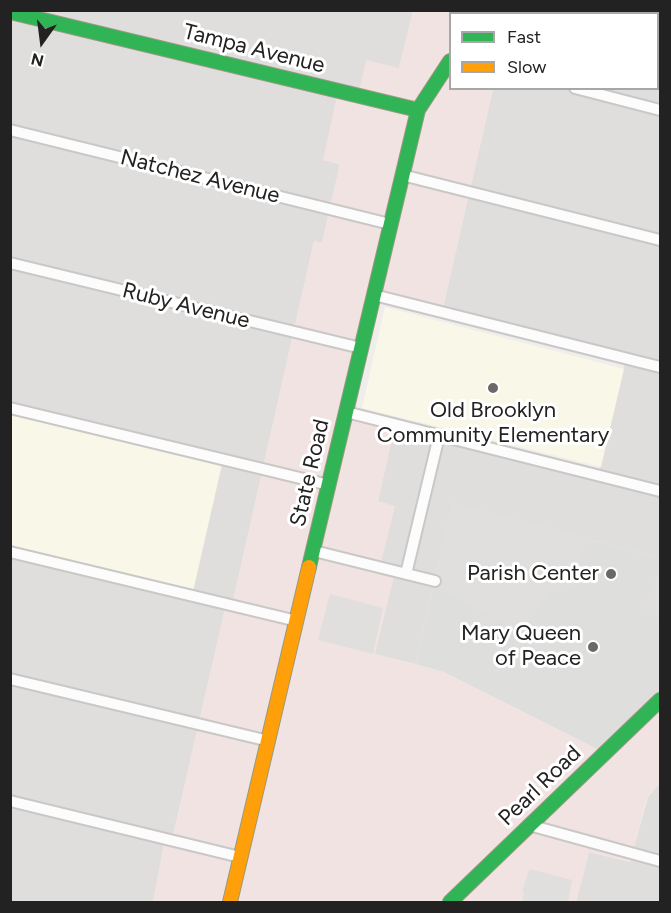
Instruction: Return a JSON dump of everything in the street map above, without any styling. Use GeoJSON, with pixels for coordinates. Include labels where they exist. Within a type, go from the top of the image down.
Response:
{"type":"FeatureCollection","features":[{"type":"Feature","properties":{"kind":"main road","name":"Tampa Avenue"},"geometry":{"type":"LineString","coordinates":[[10,12],[418,110]]}},
{"type":"Feature","properties":{"kind":"main road","name":"State Road"},"geometry":{"type":"LineString","coordinates":[[230,903],[418,110],[449,63]]}},
{"type":"Feature","properties":{"kind":"main road","name":"Pearl Road"},"geometry":{"type":"LineString","coordinates":[[450,903],[660,700]]}},
{"type":"Feature","properties":{"kind":"street"},"geometry":{"type":"LineString","coordinates":[[583,90],[660,110]]}},
{"type":"Feature","properties":{"kind":"street","name":"Natchez Avenue"},"geometry":{"type":"LineString","coordinates":[[10,130],[390,224]]}},
{"type":"Feature","properties":{"kind":"street"},"geometry":{"type":"LineString","coordinates":[[402,175],[660,240]]}},
{"type":"Feature","properties":{"kind":"street","name":"Ruby Avenue"},"geometry":{"type":"LineString","coordinates":[[10,263],[362,348]]}},
{"type":"Feature","properties":{"kind":"street"},"geometry":{"type":"LineString","coordinates":[[374,295],[660,367]]}},
{"type":"Feature","properties":{"kind":"street"},"geometry":{"type":"LineString","coordinates":[[10,408],[329,485]]}},
{"type":"Feature","properties":{"kind":"street"},"geometry":{"type":"LineString","coordinates":[[346,412],[660,491]]}},
{"type":"Feature","properties":{"kind":"street"},"geometry":{"type":"LineString","coordinates":[[406,574],[439,436]]}},
{"type":"Feature","properties":{"kind":"street"},"geometry":{"type":"LineString","coordinates":[[314,551],[435,581]]}},
{"type":"Feature","properties":{"kind":"street"},"geometry":{"type":"LineString","coordinates":[[10,552],[297,621]]}},
{"type":"Feature","properties":{"kind":"street"},"geometry":{"type":"LineString","coordinates":[[10,679],[269,741]]}},
{"type":"Feature","properties":{"kind":"street"},"geometry":{"type":"LineString","coordinates":[[10,801],[240,857]]}},
{"type":"Feature","properties":{"kind":"street"},"geometry":{"type":"LineString","coordinates":[[529,825],[660,861]]}},
{"type":"Feature","properties":{"kind":"shaded area"},"geometry":{"type":"Polygon","coordinates":[[[586,10],[660,11],[660,558],[453,503],[415,664],[374,654],[395,572],[380,568],[378,501],[395,425],[598,475],[626,358],[442,312],[493,90],[659,90],[659,12],[585,12],[586,10]]]}},
{"type":"Feature","properties":{"kind":"shaded area"},"geometry":{"type":"Polygon","coordinates":[[[10,11],[413,11],[399,68],[358,96],[323,160],[340,164],[322,243],[314,241],[232,606],[226,605],[172,840],[165,839],[153,902],[11,902],[10,11]]]}},
{"type":"Feature","properties":{"kind":"shaded area"},"geometry":{"type":"Polygon","coordinates":[[[413,11],[586,11],[449,12],[449,90],[493,90],[442,312],[374,295],[346,412],[395,425],[378,501],[395,506],[380,567],[395,571],[375,654],[444,672],[605,753],[660,700],[660,783],[647,797],[630,862],[589,852],[576,902],[153,902],[165,839],[172,840],[226,604],[232,605],[314,241],[322,243],[340,164],[323,160],[338,91],[358,96],[366,60],[399,68],[413,11]]]}},
{"type":"Feature","properties":{"kind":"shaded area","name":"Old Brooklyn Community Elementary"},"geometry":{"type":"Polygon","coordinates":[[[385,307],[624,369],[601,467],[362,408],[385,307]]]}},
{"type":"Feature","properties":{"kind":"shaded area"},"geometry":{"type":"Polygon","coordinates":[[[11,408],[223,460],[192,596],[11,552],[11,408]]]}},
{"type":"Feature","properties":{"kind":"shaded area"},"geometry":{"type":"Polygon","coordinates":[[[453,503],[660,558],[660,700],[605,753],[444,672],[415,664],[453,503]]]}},
{"type":"Feature","properties":{"kind":"shaded area"},"geometry":{"type":"Polygon","coordinates":[[[453,503],[586,537],[574,588],[561,593],[552,590],[520,633],[434,585],[453,503]]]}},
{"type":"Feature","properties":{"kind":"shaded area"},"geometry":{"type":"Polygon","coordinates":[[[660,563],[660,622],[640,607],[646,606],[660,563]]]}},
{"type":"Feature","properties":{"kind":"shaded area"},"geometry":{"type":"Polygon","coordinates":[[[330,594],[383,608],[373,654],[318,640],[330,594]]]}},
{"type":"Feature","properties":{"kind":"shaded area"},"geometry":{"type":"Polygon","coordinates":[[[660,783],[660,902],[576,902],[589,852],[630,862],[648,797],[660,783]]]}},
{"type":"Feature","properties":{"kind":"shaded area"},"geometry":{"type":"Polygon","coordinates":[[[530,869],[572,880],[568,902],[522,902],[524,892],[522,891],[530,869]]]}},
{"type":"Feature","properties":{"kind":"traffic: fast"},"geometry":{"type":"LineString","coordinates":[[10,12],[418,110]]}},
{"type":"Feature","properties":{"kind":"traffic: fast"},"geometry":{"type":"LineString","coordinates":[[309,567],[418,110],[449,63]]}},
{"type":"Feature","properties":{"kind":"traffic: fast"},"geometry":{"type":"LineString","coordinates":[[450,902],[660,700]]}},
{"type":"Feature","properties":{"kind":"traffic: slow"},"geometry":{"type":"LineString","coordinates":[[230,902],[309,567]]}},
{"type":"Feature","properties":{"kind":"place","name":"Old Brooklyn Community Elementary"},"geometry":{"type":"Point","coordinates":[493,388]}},
{"type":"Feature","properties":{"kind":"place","name":"Parish Center"},"geometry":{"type":"Point","coordinates":[611,574]}},
{"type":"Feature","properties":{"kind":"place","name":"Mary Queen of Peace"},"geometry":{"type":"Point","coordinates":[593,647]}}]}
